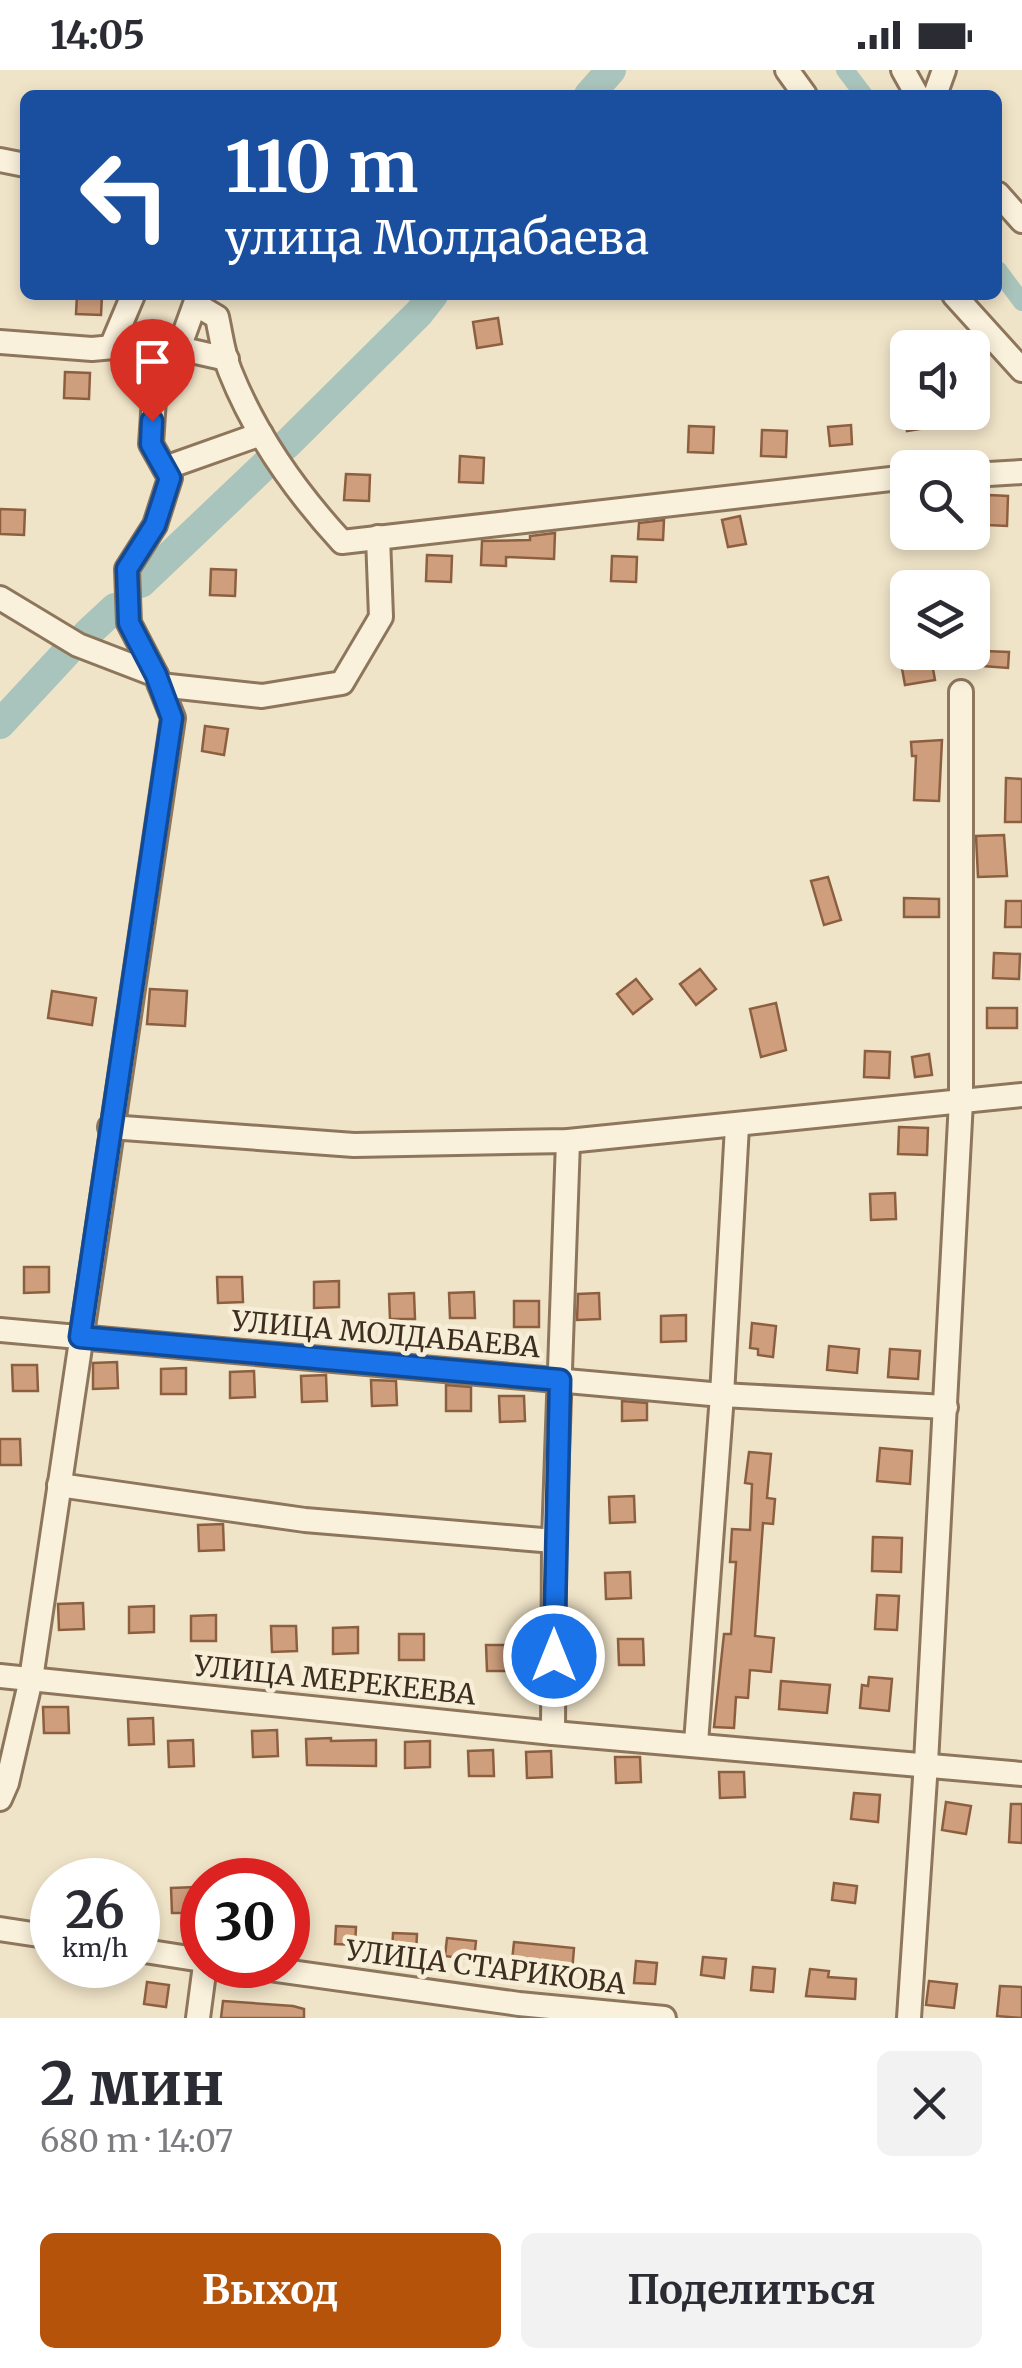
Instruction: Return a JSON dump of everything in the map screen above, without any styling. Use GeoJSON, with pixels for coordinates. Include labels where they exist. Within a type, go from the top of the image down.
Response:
{"type":"FeatureCollection","features":[{"type":"Feature","properties":{"kind":"street"},"geometry":{"type":"LineString","coordinates":[[1002,198],[1022,221]]}},
{"type":"Feature","properties":{"kind":"street"},"geometry":{"type":"LineString","coordinates":[[132,300],[121,346],[154,399]]}},
{"type":"Feature","properties":{"kind":"street"},"geometry":{"type":"LineString","coordinates":[[959,300],[1022,370]]}},
{"type":"Feature","properties":{"kind":"street"},"geometry":{"type":"LineString","coordinates":[[0,1800],[30,1680],[172,718],[129,623],[127,569],[155,525],[170,478],[151,444],[154,399],[179,348],[194,304],[217,318],[226,359],[262,434],[307,503],[342,542],[890,480]]}},
{"type":"Feature","properties":{"kind":"street"},"geometry":{"type":"LineString","coordinates":[[0,342],[92,349],[156,343],[226,359]]}},
{"type":"Feature","properties":{"kind":"street"},"geometry":{"type":"LineString","coordinates":[[165,468],[262,434]]}},
{"type":"Feature","properties":{"kind":"street"},"geometry":{"type":"LineString","coordinates":[[990,473],[1022,472]]}},
{"type":"Feature","properties":{"kind":"street"},"geometry":{"type":"LineString","coordinates":[[0,598],[78,644],[158,680],[262,696],[342,683],[381,617],[378,537]]}},
{"type":"Feature","properties":{"kind":"street"},"geometry":{"type":"LineString","coordinates":[[909,2018],[961,1100],[960,692]]}},
{"type":"Feature","properties":{"kind":"street"},"geometry":{"type":"LineString","coordinates":[[110,1127],[354,1145],[568,1142],[1022,1094]]}},
{"type":"Feature","properties":{"kind":"street"},"geometry":{"type":"LineString","coordinates":[[696,1743],[722,1395],[736,1126]]}},
{"type":"Feature","properties":{"kind":"street"},"geometry":{"type":"LineString","coordinates":[[553,1733],[554,1541],[568,1142]]}},
{"type":"Feature","properties":{"kind":"street","name":"УЛИЦА МОЛДАБАЕВА"},"geometry":{"type":"LineString","coordinates":[[0,1330],[722,1395],[946,1407]]}},
{"type":"Feature","properties":{"kind":"street"},"geometry":{"type":"LineString","coordinates":[[60,1485],[305,1520],[554,1541]]}},
{"type":"Feature","properties":{"kind":"street","name":"УЛИЦА МЕРЕКЕЕВА"},"geometry":{"type":"LineString","coordinates":[[0,1676],[553,1733],[1022,1774]]}},
{"type":"Feature","properties":{"kind":"street"},"geometry":{"type":"LineString","coordinates":[[0,1929],[30,1934]]}},
{"type":"Feature","properties":{"kind":"street","name":"УЛИЦА СТАРИКОВА"},"geometry":{"type":"LineString","coordinates":[[310,1977],[519,2011],[664,2018]]}},
{"type":"Feature","properties":{"kind":"street"},"geometry":{"type":"LineString","coordinates":[[198,2018],[201,1988]]}},
{"type":"Feature","properties":{"kind":"building"},"geometry":{"type":"Polygon","coordinates":[[[77,300],[102,300],[101,315],[76,314],[77,300]]]}},
{"type":"Feature","properties":{"kind":"building"},"geometry":{"type":"Polygon","coordinates":[[[498,318],[502,344],[477,348],[473,322],[498,318]]]}},
{"type":"Feature","properties":{"kind":"building"},"geometry":{"type":"Polygon","coordinates":[[[65,372],[90,373],[89,399],[64,398],[65,372]]]}},
{"type":"Feature","properties":{"kind":"building"},"geometry":{"type":"Polygon","coordinates":[[[851,425],[852,444],[830,446],[828,427],[851,425]]]}},
{"type":"Feature","properties":{"kind":"building"},"geometry":{"type":"Polygon","coordinates":[[[689,426],[714,427],[713,453],[688,452],[689,426]]]}},
{"type":"Feature","properties":{"kind":"building"},"geometry":{"type":"Polygon","coordinates":[[[762,430],[787,431],[786,457],[761,456],[762,430]]]}},
{"type":"Feature","properties":{"kind":"building"},"geometry":{"type":"Polygon","coordinates":[[[460,456],[484,458],[483,483],[459,482],[460,456]]]}},
{"type":"Feature","properties":{"kind":"building"},"geometry":{"type":"Polygon","coordinates":[[[346,474],[370,475],[369,501],[344,500],[346,474]]]}},
{"type":"Feature","properties":{"kind":"building"},"geometry":{"type":"Polygon","coordinates":[[[990,495],[1008,496],[1007,526],[990,525],[990,495]]]}},
{"type":"Feature","properties":{"kind":"building"},"geometry":{"type":"Polygon","coordinates":[[[0,509],[25,510],[24,535],[0,534],[0,509]]]}},
{"type":"Feature","properties":{"kind":"building"},"geometry":{"type":"Polygon","coordinates":[[[740,516],[746,544],[728,547],[722,520],[740,516]]]}},
{"type":"Feature","properties":{"kind":"building"},"geometry":{"type":"Polygon","coordinates":[[[664,520],[663,540],[638,539],[639,523],[664,520]]]}},
{"type":"Feature","properties":{"kind":"building"},"geometry":{"type":"Polygon","coordinates":[[[555,533],[554,559],[506,557],[506,566],[481,565],[482,541],[530,540],[530,536],[555,533]]]}},
{"type":"Feature","properties":{"kind":"building"},"geometry":{"type":"Polygon","coordinates":[[[427,555],[452,556],[451,582],[426,581],[427,555]]]}},
{"type":"Feature","properties":{"kind":"building"},"geometry":{"type":"Polygon","coordinates":[[[612,556],[637,557],[636,582],[611,581],[612,556]]]}},
{"type":"Feature","properties":{"kind":"building"},"geometry":{"type":"Polygon","coordinates":[[[211,569],[236,570],[235,596],[210,595],[211,569]]]}},
{"type":"Feature","properties":{"kind":"building"},"geometry":{"type":"Polygon","coordinates":[[[990,651],[1009,652],[1008,668],[990,667],[990,651]]]}},
{"type":"Feature","properties":{"kind":"building"},"geometry":{"type":"Polygon","coordinates":[[[902,670],[933,670],[935,680],[905,685],[902,670]]]}},
{"type":"Feature","properties":{"kind":"building"},"geometry":{"type":"Polygon","coordinates":[[[205,726],[228,729],[224,755],[202,751],[205,726]]]}},
{"type":"Feature","properties":{"kind":"building"},"geometry":{"type":"Polygon","coordinates":[[[942,740],[939,801],[914,800],[916,756],[912,756],[911,742],[942,740]]]}},
{"type":"Feature","properties":{"kind":"building"},"geometry":{"type":"Polygon","coordinates":[[[1006,778],[1022,779],[1022,822],[1005,822],[1006,778]]]}},
{"type":"Feature","properties":{"kind":"building"},"geometry":{"type":"Polygon","coordinates":[[[1004,835],[1007,876],[978,877],[976,836],[1004,835]]]}},
{"type":"Feature","properties":{"kind":"building"},"geometry":{"type":"Polygon","coordinates":[[[828,877],[841,920],[824,925],[811,881],[828,877]]]}},
{"type":"Feature","properties":{"kind":"building"},"geometry":{"type":"Polygon","coordinates":[[[904,898],[939,899],[939,917],[904,917],[904,898]]]}},
{"type":"Feature","properties":{"kind":"building"},"geometry":{"type":"Polygon","coordinates":[[[1006,901],[1022,901],[1022,927],[1005,927],[1006,901]]]}},
{"type":"Feature","properties":{"kind":"building"},"geometry":{"type":"Polygon","coordinates":[[[994,953],[1020,954],[1019,979],[993,978],[994,953]]]}},
{"type":"Feature","properties":{"kind":"building"},"geometry":{"type":"Polygon","coordinates":[[[700,969],[716,989],[696,1005],[680,984],[700,969]]]}},
{"type":"Feature","properties":{"kind":"building"},"geometry":{"type":"Polygon","coordinates":[[[636,979],[652,999],[633,1014],[617,994],[636,979]]]}},
{"type":"Feature","properties":{"kind":"building"},"geometry":{"type":"Polygon","coordinates":[[[150,989],[187,991],[185,1026],[147,1024],[150,989]]]}},
{"type":"Feature","properties":{"kind":"building"},"geometry":{"type":"Polygon","coordinates":[[[52,991],[96,998],[92,1025],[48,1018],[52,991]]]}},
{"type":"Feature","properties":{"kind":"building"},"geometry":{"type":"Polygon","coordinates":[[[776,1003],[786,1050],[761,1057],[750,1009],[776,1003]]]}},
{"type":"Feature","properties":{"kind":"building"},"geometry":{"type":"Polygon","coordinates":[[[987,1008],[1017,1008],[1017,1028],[987,1028],[987,1008]]]}},
{"type":"Feature","properties":{"kind":"building"},"geometry":{"type":"Polygon","coordinates":[[[865,1051],[890,1052],[889,1078],[864,1077],[865,1051]]]}},
{"type":"Feature","properties":{"kind":"building"},"geometry":{"type":"Polygon","coordinates":[[[929,1054],[932,1075],[915,1077],[912,1057],[929,1054]]]}},
{"type":"Feature","properties":{"kind":"building"},"geometry":{"type":"Polygon","coordinates":[[[899,1127],[928,1128],[927,1155],[898,1154],[899,1127]]]}},
{"type":"Feature","properties":{"kind":"building"},"geometry":{"type":"Polygon","coordinates":[[[895,1193],[896,1219],[871,1220],[870,1194],[895,1193]]]}},
{"type":"Feature","properties":{"kind":"building"},"geometry":{"type":"Polygon","coordinates":[[[24,1267],[49,1267],[49,1292],[24,1293],[24,1267]]]}},
{"type":"Feature","properties":{"kind":"building"},"geometry":{"type":"Polygon","coordinates":[[[217,1277],[242,1277],[243,1302],[218,1303],[217,1277]]]}},
{"type":"Feature","properties":{"kind":"building"},"geometry":{"type":"Polygon","coordinates":[[[339,1281],[339,1307],[314,1308],[314,1282],[339,1281]]]}},
{"type":"Feature","properties":{"kind":"building"},"geometry":{"type":"Polygon","coordinates":[[[474,1292],[475,1318],[450,1318],[449,1293],[474,1292]]]}},
{"type":"Feature","properties":{"kind":"building"},"geometry":{"type":"Polygon","coordinates":[[[414,1293],[415,1319],[390,1319],[389,1294],[414,1293]]]}},
{"type":"Feature","properties":{"kind":"building"},"geometry":{"type":"Polygon","coordinates":[[[599,1293],[600,1319],[577,1320],[578,1294],[599,1293]]]}},
{"type":"Feature","properties":{"kind":"building"},"geometry":{"type":"Polygon","coordinates":[[[514,1301],[539,1301],[539,1327],[514,1327],[514,1301]]]}},
{"type":"Feature","properties":{"kind":"building"},"geometry":{"type":"Polygon","coordinates":[[[686,1315],[686,1341],[661,1342],[661,1316],[686,1315]]]}},
{"type":"Feature","properties":{"kind":"building"},"geometry":{"type":"Polygon","coordinates":[[[752,1323],[776,1326],[773,1357],[758,1355],[758,1349],[750,1348],[752,1323]]]}},
{"type":"Feature","properties":{"kind":"building"},"geometry":{"type":"Polygon","coordinates":[[[829,1346],[859,1349],[857,1373],[827,1370],[829,1346]]]}},
{"type":"Feature","properties":{"kind":"building"},"geometry":{"type":"Polygon","coordinates":[[[890,1349],[920,1351],[918,1379],[888,1377],[890,1349]]]}},
{"type":"Feature","properties":{"kind":"building"},"geometry":{"type":"Polygon","coordinates":[[[117,1362],[118,1388],[93,1389],[93,1363],[117,1362]]]}},
{"type":"Feature","properties":{"kind":"building"},"geometry":{"type":"Polygon","coordinates":[[[12,1365],[37,1365],[38,1391],[13,1391],[12,1365]]]}},
{"type":"Feature","properties":{"kind":"building"},"geometry":{"type":"Polygon","coordinates":[[[186,1368],[186,1394],[161,1394],[161,1369],[186,1368]]]}},
{"type":"Feature","properties":{"kind":"building"},"geometry":{"type":"Polygon","coordinates":[[[254,1371],[255,1397],[230,1398],[230,1372],[254,1371]]]}},
{"type":"Feature","properties":{"kind":"building"},"geometry":{"type":"Polygon","coordinates":[[[326,1375],[327,1401],[302,1402],[301,1376],[326,1375]]]}},
{"type":"Feature","properties":{"kind":"building"},"geometry":{"type":"Polygon","coordinates":[[[371,1380],[396,1381],[397,1405],[372,1406],[371,1380]]]}},
{"type":"Feature","properties":{"kind":"building"},"geometry":{"type":"Polygon","coordinates":[[[446,1385],[471,1387],[471,1411],[446,1411],[446,1385]]]}},
{"type":"Feature","properties":{"kind":"building"},"geometry":{"type":"Polygon","coordinates":[[[499,1396],[524,1396],[525,1421],[500,1422],[499,1396]]]}},
{"type":"Feature","properties":{"kind":"building"},"geometry":{"type":"Polygon","coordinates":[[[622,1401],[647,1403],[647,1420],[622,1421],[622,1401]]]}},
{"type":"Feature","properties":{"kind":"building"},"geometry":{"type":"Polygon","coordinates":[[[0,1439],[20,1439],[21,1465],[0,1465],[0,1439]]]}},
{"type":"Feature","properties":{"kind":"building"},"geometry":{"type":"Polygon","coordinates":[[[880,1448],[912,1451],[910,1484],[877,1481],[880,1448]]]}},
{"type":"Feature","properties":{"kind":"building"},"geometry":{"type":"Polygon","coordinates":[[[749,1452],[771,1454],[767,1498],[775,1499],[773,1524],[763,1523],[755,1636],[774,1638],[771,1672],[750,1670],[748,1698],[736,1697],[734,1728],[714,1727],[724,1634],[731,1634],[736,1562],[730,1562],[732,1529],[750,1530],[752,1484],[745,1483],[749,1452]]]}},
{"type":"Feature","properties":{"kind":"building"},"geometry":{"type":"Polygon","coordinates":[[[634,1496],[635,1522],[610,1523],[609,1497],[634,1496]]]}},
{"type":"Feature","properties":{"kind":"building"},"geometry":{"type":"Polygon","coordinates":[[[223,1524],[224,1550],[199,1551],[198,1525],[223,1524]]]}},
{"type":"Feature","properties":{"kind":"building"},"geometry":{"type":"Polygon","coordinates":[[[873,1537],[902,1538],[901,1572],[872,1571],[873,1537]]]}},
{"type":"Feature","properties":{"kind":"building"},"geometry":{"type":"Polygon","coordinates":[[[630,1572],[631,1598],[606,1599],[605,1573],[630,1572]]]}},
{"type":"Feature","properties":{"kind":"building"},"geometry":{"type":"Polygon","coordinates":[[[877,1595],[899,1596],[897,1630],[875,1629],[877,1595]]]}},
{"type":"Feature","properties":{"kind":"building"},"geometry":{"type":"Polygon","coordinates":[[[83,1603],[84,1629],[59,1630],[58,1604],[83,1603]]]}},
{"type":"Feature","properties":{"kind":"building"},"geometry":{"type":"Polygon","coordinates":[[[154,1606],[154,1632],[129,1633],[129,1607],[154,1606]]]}},
{"type":"Feature","properties":{"kind":"building"},"geometry":{"type":"Polygon","coordinates":[[[216,1615],[216,1641],[191,1641],[191,1616],[216,1615]]]}},
{"type":"Feature","properties":{"kind":"building"},"geometry":{"type":"Polygon","coordinates":[[[271,1626],[296,1626],[297,1651],[272,1652],[271,1626]]]}},
{"type":"Feature","properties":{"kind":"building"},"geometry":{"type":"Polygon","coordinates":[[[358,1627],[358,1653],[333,1654],[333,1628],[358,1627]]]}},
{"type":"Feature","properties":{"kind":"building"},"geometry":{"type":"Polygon","coordinates":[[[399,1634],[424,1634],[424,1660],[399,1660],[399,1634]]]}},
{"type":"Feature","properties":{"kind":"building"},"geometry":{"type":"Polygon","coordinates":[[[618,1639],[643,1639],[644,1665],[619,1665],[618,1639]]]}},
{"type":"Feature","properties":{"kind":"building"},"geometry":{"type":"Polygon","coordinates":[[[486,1645],[511,1645],[512,1671],[487,1671],[486,1645]]]}},
{"type":"Feature","properties":{"kind":"building"},"geometry":{"type":"Polygon","coordinates":[[[869,1677],[892,1679],[889,1711],[860,1708],[862,1685],[868,1686],[869,1677]]]}},
{"type":"Feature","properties":{"kind":"building"},"geometry":{"type":"Polygon","coordinates":[[[781,1681],[830,1685],[827,1713],[779,1709],[781,1681]]]}},
{"type":"Feature","properties":{"kind":"building"},"geometry":{"type":"Polygon","coordinates":[[[43,1707],[68,1707],[69,1733],[44,1733],[43,1707]]]}},
{"type":"Feature","properties":{"kind":"building"},"geometry":{"type":"Polygon","coordinates":[[[153,1718],[154,1744],[129,1745],[128,1719],[153,1718]]]}},
{"type":"Feature","properties":{"kind":"building"},"geometry":{"type":"Polygon","coordinates":[[[277,1730],[278,1756],[253,1757],[252,1731],[277,1730]]]}},
{"type":"Feature","properties":{"kind":"building"},"geometry":{"type":"Polygon","coordinates":[[[306,1739],[376,1740],[376,1766],[307,1765],[306,1739]]]}},
{"type":"Feature","properties":{"kind":"building"},"geometry":{"type":"Polygon","coordinates":[[[193,1740],[194,1766],[169,1767],[168,1741],[193,1740]]]}},
{"type":"Feature","properties":{"kind":"building"},"geometry":{"type":"Polygon","coordinates":[[[430,1741],[430,1767],[405,1768],[405,1742],[430,1741]]]}},
{"type":"Feature","properties":{"kind":"building"},"geometry":{"type":"Polygon","coordinates":[[[493,1750],[494,1776],[469,1776],[468,1751],[493,1750]]]}},
{"type":"Feature","properties":{"kind":"building"},"geometry":{"type":"Polygon","coordinates":[[[551,1751],[552,1777],[527,1778],[526,1752],[551,1751]]]}},
{"type":"Feature","properties":{"kind":"building"},"geometry":{"type":"Polygon","coordinates":[[[615,1757],[640,1757],[641,1782],[616,1783],[615,1757]]]}},
{"type":"Feature","properties":{"kind":"building"},"geometry":{"type":"Polygon","coordinates":[[[719,1772],[744,1772],[745,1797],[720,1798],[719,1772]]]}},
{"type":"Feature","properties":{"kind":"building"},"geometry":{"type":"Polygon","coordinates":[[[854,1793],[880,1795],[878,1822],[851,1819],[854,1793]]]}},
{"type":"Feature","properties":{"kind":"building"},"geometry":{"type":"Polygon","coordinates":[[[946,1802],[971,1806],[966,1834],[942,1830],[946,1802]]]}},
{"type":"Feature","properties":{"kind":"building"},"geometry":{"type":"Polygon","coordinates":[[[1011,1804],[1022,1804],[1022,1843],[1009,1842],[1011,1804]]]}},
{"type":"Feature","properties":{"kind":"building"},"geometry":{"type":"Polygon","coordinates":[[[834,1883],[857,1886],[855,1903],[832,1900],[834,1883]]]}},
{"type":"Feature","properties":{"kind":"building"},"geometry":{"type":"Polygon","coordinates":[[[171,1888],[180,1888],[180,1913],[172,1913],[171,1888]]]}},
{"type":"Feature","properties":{"kind":"building"},"geometry":{"type":"Polygon","coordinates":[[[336,1926],[356,1927],[355,1945],[335,1944],[336,1926]]]}},
{"type":"Feature","properties":{"kind":"building"},"geometry":{"type":"Polygon","coordinates":[[[393,1933],[417,1934],[416,1954],[392,1953],[393,1933]]]}},
{"type":"Feature","properties":{"kind":"building"},"geometry":{"type":"Polygon","coordinates":[[[447,1938],[476,1941],[474,1960],[445,1956],[447,1938]]]}},
{"type":"Feature","properties":{"kind":"building"},"geometry":{"type":"Polygon","coordinates":[[[514,1942],[574,1948],[572,1972],[511,1970],[514,1942]]]}},
{"type":"Feature","properties":{"kind":"building"},"geometry":{"type":"Polygon","coordinates":[[[703,1957],[726,1959],[724,1978],[701,1975],[703,1957]]]}},
{"type":"Feature","properties":{"kind":"building"},"geometry":{"type":"Polygon","coordinates":[[[636,1961],[657,1963],[655,1984],[634,1983],[636,1961]]]}},
{"type":"Feature","properties":{"kind":"building"},"geometry":{"type":"Polygon","coordinates":[[[753,1967],[775,1969],[773,1992],[751,1990],[753,1967]]]}},
{"type":"Feature","properties":{"kind":"building"},"geometry":{"type":"Polygon","coordinates":[[[810,1969],[829,1971],[828,1977],[856,1979],[855,1999],[806,1996],[810,1969]]]}},
{"type":"Feature","properties":{"kind":"building"},"geometry":{"type":"Polygon","coordinates":[[[929,1981],[957,1984],[954,2008],[926,2005],[929,1981]]]}},
{"type":"Feature","properties":{"kind":"building"},"geometry":{"type":"Polygon","coordinates":[[[169,1985],[166,2007],[144,2004],[146,1988],[169,1985]]]}},
{"type":"Feature","properties":{"kind":"building"},"geometry":{"type":"Polygon","coordinates":[[[1000,1986],[1022,1987],[1022,2018],[997,2016],[1000,1986]]]}},
{"type":"Feature","properties":{"kind":"building"},"geometry":{"type":"Polygon","coordinates":[[[223,2001],[293,2006],[304,2009],[304,2018],[221,2018],[223,2001]]]}},
{"type":"Feature","properties":{"kind":"waterway"},"geometry":{"type":"LineString","coordinates":[[593,90],[611,70]]}},
{"type":"Feature","properties":{"kind":"waterway"},"geometry":{"type":"LineString","coordinates":[[845,70],[860,90]]}},
{"type":"Feature","properties":{"kind":"waterway"},"geometry":{"type":"LineString","coordinates":[[1002,275],[1022,302]]}},
{"type":"Feature","properties":{"kind":"waterway"},"geometry":{"type":"LineString","coordinates":[[286,445],[429,300]]}},
{"type":"Feature","properties":{"kind":"waterway"},"geometry":{"type":"LineString","coordinates":[[141,583],[264,466]]}},
{"type":"Feature","properties":{"kind":"waterway"},"geometry":{"type":"LineString","coordinates":[[87,634],[115,608]]}},
{"type":"Feature","properties":{"kind":"waterway"},"geometry":{"type":"LineString","coordinates":[[0,724],[66,653]]}},
{"type":"Feature","properties":{"kind":"route"},"geometry":{"type":"LineString","coordinates":[[152,421],[151,444],[170,478],[155,525],[127,569],[129,623],[156,675],[172,718],[80,1337],[560,1380],[554,1656]]}}]}
